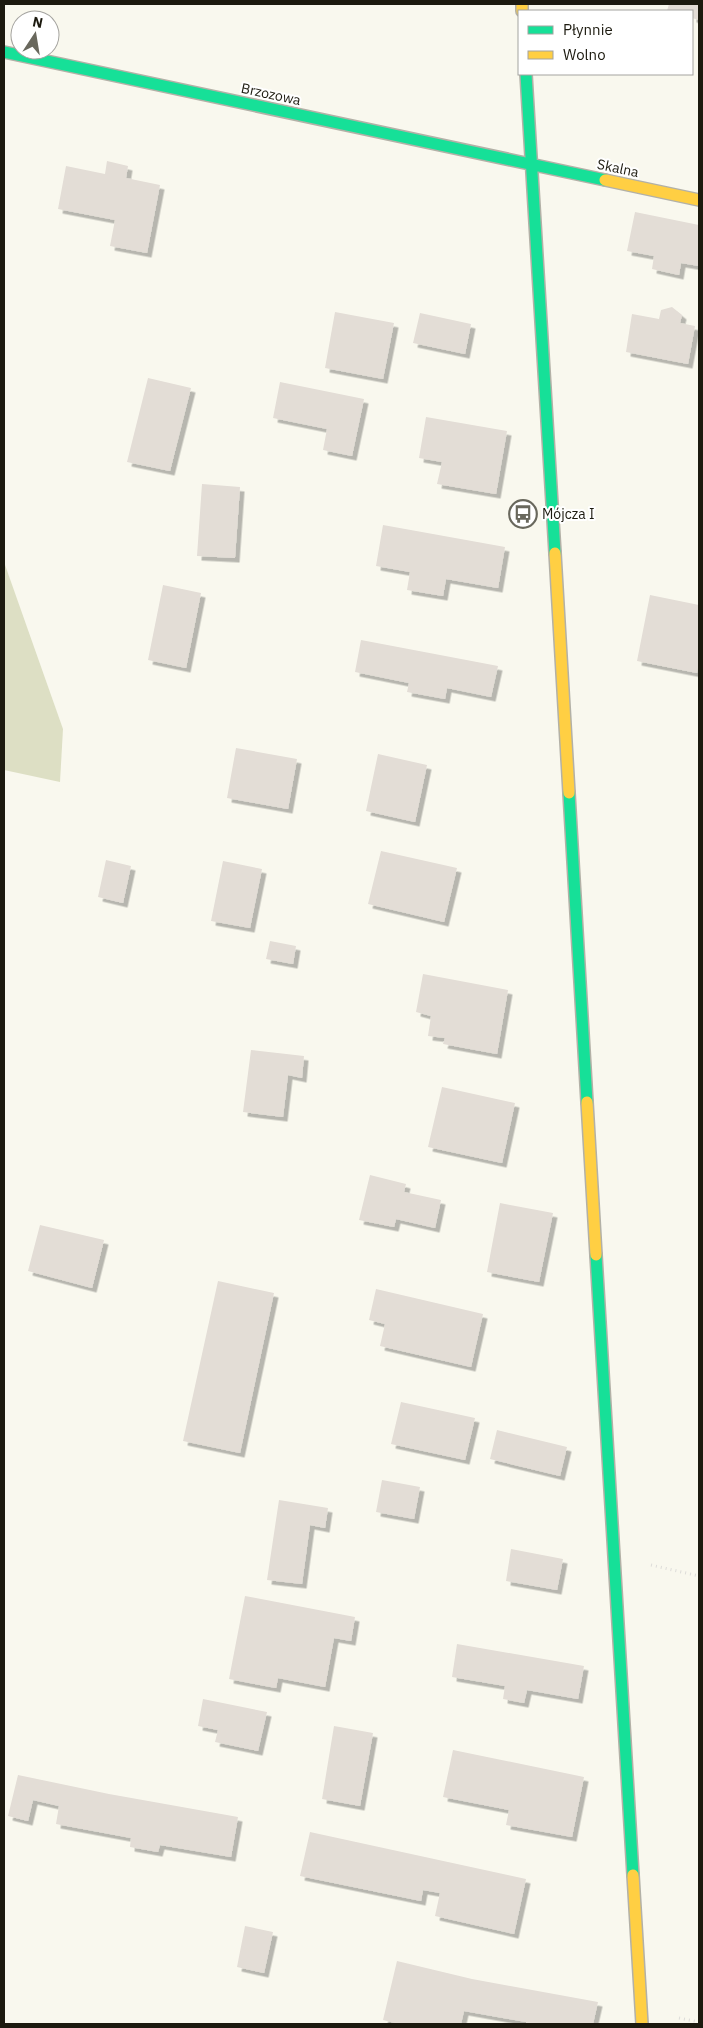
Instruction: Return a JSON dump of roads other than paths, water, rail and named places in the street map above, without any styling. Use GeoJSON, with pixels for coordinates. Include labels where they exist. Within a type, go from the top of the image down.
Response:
{"type":"FeatureCollection","features":[{"type":"Feature","properties":{"kind":"street","name":"Brzozowa"},"geometry":{"type":"LineString","coordinates":[[4,52],[531,165]]}},
{"type":"Feature","properties":{"kind":"street"},"geometry":{"type":"LineString","coordinates":[[526,75],[642,2024]]}},
{"type":"Feature","properties":{"kind":"street","name":"Skalna"},"geometry":{"type":"LineString","coordinates":[[531,165],[699,200]]}},
{"type":"Feature","properties":{"kind":"place","name":"Mójcza I"},"geometry":{"type":"Point","coordinates":[523,514]}}]}
